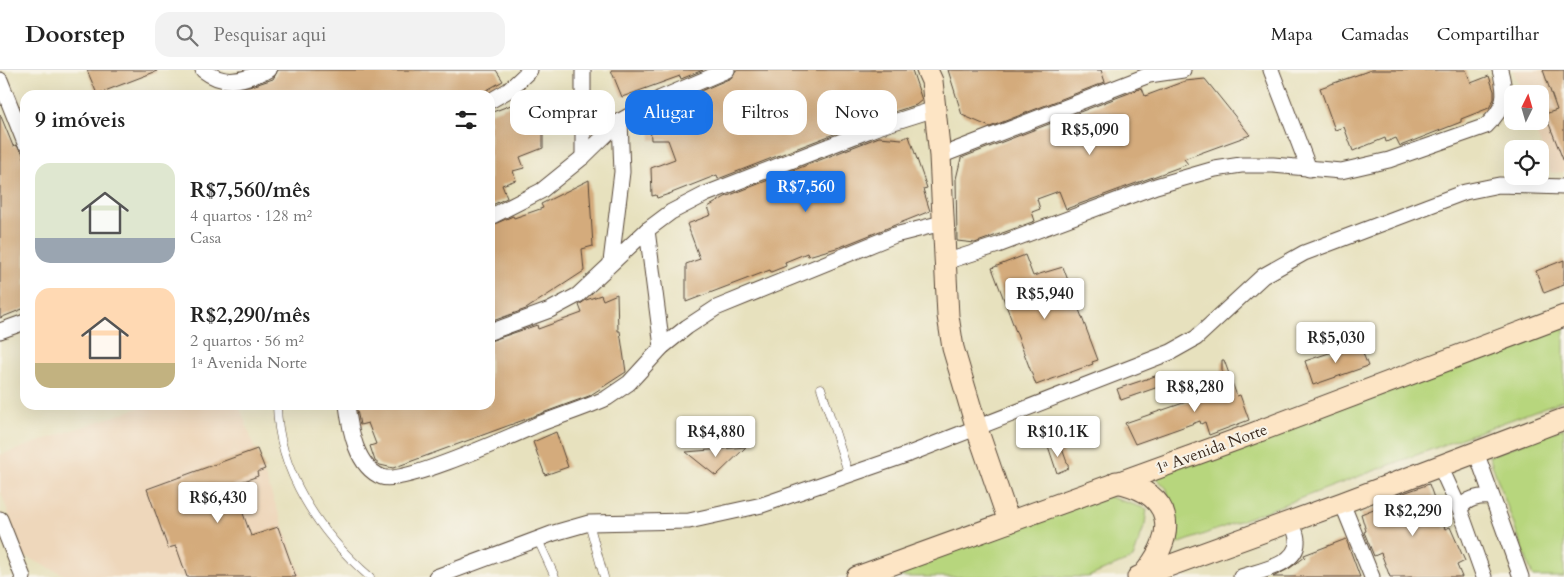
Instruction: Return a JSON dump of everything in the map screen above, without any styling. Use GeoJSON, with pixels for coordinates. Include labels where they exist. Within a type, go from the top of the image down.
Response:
{"type":"FeatureCollection","features":[{"type":"Feature","properties":{"kind":"main road"},"geometry":{"type":"LineString","coordinates":[[928,70],[932,81],[940,156],[948,316],[953,348],[977,429],[1009,522]]}},
{"type":"Feature","properties":{"kind":"main road","name":"1ᵃ Avenida Norte"},"geometry":{"type":"LineString","coordinates":[[857,577],[1276,425],[1564,316]]}},
{"type":"Feature","properties":{"kind":"main road"},"geometry":{"type":"LineString","coordinates":[[1141,576],[1342,503],[1564,419]]}},
{"type":"Feature","properties":{"kind":"main road"},"geometry":{"type":"LineString","coordinates":[[1116,482],[1138,487],[1157,502],[1164,512],[1166,527],[1160,553],[1141,576]]}},
{"type":"Feature","properties":{"kind":"street"},"geometry":{"type":"LineString","coordinates":[[0,74],[4,70]]}},
{"type":"Feature","properties":{"kind":"street"},"geometry":{"type":"LineString","coordinates":[[203,70],[219,80],[229,82],[270,70]]}},
{"type":"Feature","properties":{"kind":"street"},"geometry":{"type":"LineString","coordinates":[[495,98],[509,90],[530,70]]}},
{"type":"Feature","properties":{"kind":"street"},"geometry":{"type":"LineString","coordinates":[[582,157],[583,70]]}},
{"type":"Feature","properties":{"kind":"street"},"geometry":{"type":"LineString","coordinates":[[495,214],[541,191],[582,157],[620,121],[661,98],[727,70]]}},
{"type":"Feature","properties":{"kind":"street"},"geometry":{"type":"LineString","coordinates":[[940,156],[1149,75],[1183,70]]}},
{"type":"Feature","properties":{"kind":"street"},"geometry":{"type":"LineString","coordinates":[[1271,70],[1309,169]]}},
{"type":"Feature","properties":{"kind":"street"},"geometry":{"type":"LineString","coordinates":[[945,262],[998,245],[1156,186],[1215,169],[1241,165],[1341,171],[1389,160],[1486,126],[1498,114],[1503,104],[1505,93],[1500,70]]}},
{"type":"Feature","properties":{"kind":"street"},"geometry":{"type":"LineString","coordinates":[[0,80],[20,130]]}},
{"type":"Feature","properties":{"kind":"street"},"geometry":{"type":"LineString","coordinates":[[495,330],[550,310],[578,295],[647,230],[671,212],[706,194],[878,127],[935,108]]}},
{"type":"Feature","properties":{"kind":"street"},"geometry":{"type":"LineString","coordinates":[[611,262],[622,172],[620,121]]}},
{"type":"Feature","properties":{"kind":"street"},"geometry":{"type":"LineString","coordinates":[[436,577],[538,540],[589,524],[689,521],[720,516],[762,505],[977,429],[1171,352],[1196,338],[1263,276],[1281,264],[1304,253],[1465,192],[1499,185],[1564,188]]}},
{"type":"Feature","properties":{"kind":"street"},"geometry":{"type":"LineString","coordinates":[[348,410],[349,422],[364,463],[382,477],[392,478],[454,460],[607,398],[629,383],[662,347],[687,327],[716,308],[895,235],[942,223]]}},
{"type":"Feature","properties":{"kind":"street"},"geometry":{"type":"LineString","coordinates":[[647,230],[653,260],[662,347]]}},
{"type":"Feature","properties":{"kind":"street"},"geometry":{"type":"LineString","coordinates":[[0,331],[20,324]]}},
{"type":"Feature","properties":{"kind":"street"},"geometry":{"type":"LineString","coordinates":[[1476,452],[1521,577]]}},
{"type":"Feature","properties":{"kind":"street"},"geometry":{"type":"LineString","coordinates":[[1440,466],[1460,510],[1484,577]]}},
{"type":"Feature","properties":{"kind":"street"},"geometry":{"type":"LineString","coordinates":[[1460,510],[1467,502],[1475,498],[1491,497]]}},
{"type":"Feature","properties":{"kind":"street"},"geometry":{"type":"LineString","coordinates":[[1342,503],[1372,577]]}},
{"type":"Feature","properties":{"kind":"street"},"geometry":{"type":"LineString","coordinates":[[0,519],[23,577]]}},
{"type":"Feature","properties":{"kind":"street"},"geometry":{"type":"LineString","coordinates":[[1241,577],[1276,565],[1291,557],[1296,549],[1297,541],[1292,521]]}},
{"type":"Feature","properties":{"kind":"lane"},"geometry":{"type":"LineString","coordinates":[[821,388],[849,474]]}},
{"type":"Feature","properties":{"kind":"lane"},"geometry":{"type":"LineString","coordinates":[[277,410],[277,424],[298,490],[323,526],[353,563],[370,577]]}},
{"type":"Feature","properties":{"kind":"lane"},"geometry":{"type":"LineString","coordinates":[[589,524],[604,577]]}},
{"type":"Feature","properties":{"kind":"lane"},"geometry":{"type":"LineString","coordinates":[[538,540],[555,577]]}},
{"type":"Feature","properties":{"kind":"shaded area"},"geometry":{"type":"Polygon","coordinates":[[[1513,70],[1564,70],[1564,172],[1551,173],[1549,168],[1549,140],[1539,140],[1535,130],[1549,130],[1549,85],[1519,85],[1513,70]]]}},
{"type":"Feature","properties":{"kind":"shaded area"},"geometry":{"type":"Polygon","coordinates":[[[132,410],[241,410],[302,577],[69,577],[24,556],[0,490],[0,455],[132,410]]]}},
{"type":"Feature","properties":{"kind":"green space"},"geometry":{"type":"Polygon","coordinates":[[[1564,324],[1564,400],[1167,548],[1173,518],[1167,489],[1154,475],[1564,324]]]}},
{"type":"Feature","properties":{"kind":"green space"},"geometry":{"type":"Polygon","coordinates":[[[1564,428],[1564,577],[1533,577],[1489,456],[1564,428]]]}},
{"type":"Feature","properties":{"kind":"green space"},"geometry":{"type":"Polygon","coordinates":[[[1104,495],[1147,509],[1145,524],[1133,558],[1088,577],[871,577],[1104,495]]]}},
{"type":"Feature","properties":{"kind":"building"},"geometry":{"type":"Polygon","coordinates":[[[87,70],[157,70],[107,90],[95,90],[87,70]]]}},
{"type":"Feature","properties":{"kind":"building"},"geometry":{"type":"Polygon","coordinates":[[[278,70],[496,70],[503,81],[487,90],[240,90],[273,79],[278,70]]]}},
{"type":"Feature","properties":{"kind":"building"},"geometry":{"type":"Polygon","coordinates":[[[611,70],[703,70],[681,79],[680,76],[641,90],[625,90],[625,96],[622,97],[611,70]]]}},
{"type":"Feature","properties":{"kind":"building"},"geometry":{"type":"Polygon","coordinates":[[[736,70],[912,70],[922,100],[916,105],[897,111],[897,90],[817,90],[817,135],[831,135],[718,179],[717,175],[657,198],[656,195],[652,196],[651,168],[675,159],[668,140],[651,140],[651,135],[713,135],[713,90],[703,90],[731,78],[736,70]]]}},
{"type":"Feature","properties":{"kind":"building"},"geometry":{"type":"Polygon","coordinates":[[[948,70],[1101,70],[1105,82],[990,127],[962,115],[948,70]]]}},
{"type":"Feature","properties":{"kind":"building"},"geometry":{"type":"Polygon","coordinates":[[[1371,70],[1466,70],[1471,83],[1489,76],[1494,91],[1494,99],[1489,108],[1461,119],[1461,122],[1400,146],[1396,138],[1386,142],[1385,138],[1353,151],[1344,127],[1335,130],[1320,88],[1371,70]]]}},
{"type":"Feature","properties":{"kind":"building"},"geometry":{"type":"Polygon","coordinates":[[[1543,70],[1564,70],[1564,162],[1549,124],[1549,113],[1557,110],[1543,70]]]}},
{"type":"Feature","properties":{"kind":"building"},"geometry":{"type":"Polygon","coordinates":[[[1205,79],[1250,135],[1184,159],[1188,164],[1066,209],[1059,191],[1037,199],[1040,209],[1032,212],[1035,221],[975,243],[957,241],[956,179],[961,158],[1142,88],[1145,96],[1185,81],[1205,79]]]}},
{"type":"Feature","properties":{"kind":"building"},"geometry":{"type":"Polygon","coordinates":[[[510,105],[510,135],[543,135],[543,148],[520,157],[524,168],[513,171],[516,180],[502,185],[507,198],[495,204],[495,111],[510,105]]]}},
{"type":"Feature","properties":{"kind":"building"},"geometry":{"type":"Polygon","coordinates":[[[0,114],[13,146],[16,145],[20,150],[20,310],[0,318],[0,114]]]}},
{"type":"Feature","properties":{"kind":"building"},"geometry":{"type":"Polygon","coordinates":[[[909,136],[927,188],[923,189],[930,211],[840,247],[808,256],[807,253],[785,262],[786,266],[771,272],[770,270],[686,302],[686,264],[700,259],[687,224],[711,215],[708,207],[725,197],[879,137],[902,139],[909,136]]]}},
{"type":"Feature","properties":{"kind":"building"},"geometry":{"type":"Polygon","coordinates":[[[589,180],[593,246],[582,249],[584,271],[526,309],[495,320],[495,224],[513,216],[514,218],[543,208],[541,204],[589,180]]]}},
{"type":"Feature","properties":{"kind":"building"},"geometry":{"type":"Polygon","coordinates":[[[1025,255],[1033,276],[1063,267],[1098,360],[1092,362],[1093,364],[1036,385],[992,268],[1025,255]]]}},
{"type":"Feature","properties":{"kind":"building"},"geometry":{"type":"Polygon","coordinates":[[[1564,260],[1564,285],[1544,293],[1536,271],[1564,260]]]}},
{"type":"Feature","properties":{"kind":"building"},"geometry":{"type":"Polygon","coordinates":[[[617,294],[618,331],[620,331],[626,372],[589,396],[393,468],[380,465],[375,461],[370,446],[376,444],[368,423],[360,425],[357,410],[495,410],[495,339],[537,325],[538,329],[582,313],[579,305],[586,300],[601,295],[603,300],[617,294]]]}},
{"type":"Feature","properties":{"kind":"building"},"geometry":{"type":"Polygon","coordinates":[[[1359,343],[1368,366],[1313,385],[1305,361],[1359,343]]]}},
{"type":"Feature","properties":{"kind":"building"},"geometry":{"type":"Polygon","coordinates":[[[1222,360],[1224,360],[1237,396],[1240,395],[1249,420],[1209,435],[1205,422],[1201,424],[1200,421],[1135,444],[1125,423],[1192,400],[1191,397],[1222,386],[1222,360]]]}},
{"type":"Feature","properties":{"kind":"building"},"geometry":{"type":"Polygon","coordinates":[[[1158,375],[1161,386],[1121,400],[1117,389],[1158,375]]]}},
{"type":"Feature","properties":{"kind":"building"},"geometry":{"type":"Polygon","coordinates":[[[556,432],[568,467],[545,475],[533,442],[556,432]]]}},
{"type":"Feature","properties":{"kind":"building"},"geometry":{"type":"Polygon","coordinates":[[[1060,443],[1069,468],[1057,473],[1048,446],[1060,443]]]}},
{"type":"Feature","properties":{"kind":"building"},"geometry":{"type":"Polygon","coordinates":[[[746,447],[716,476],[686,452],[746,447]]]}},
{"type":"Feature","properties":{"kind":"building"},"geometry":{"type":"Polygon","coordinates":[[[257,449],[265,469],[257,472],[258,476],[233,485],[251,536],[278,527],[296,577],[187,577],[176,546],[168,548],[147,489],[257,449]]]}},
{"type":"Feature","properties":{"kind":"building"},"geometry":{"type":"Polygon","coordinates":[[[1429,484],[1445,529],[1450,527],[1465,561],[1457,565],[1462,577],[1390,577],[1381,553],[1374,556],[1364,532],[1366,531],[1361,514],[1389,503],[1387,499],[1429,484]]]}},
{"type":"Feature","properties":{"kind":"building"},"geometry":{"type":"Polygon","coordinates":[[[1346,539],[1360,577],[1273,577],[1290,568],[1305,557],[1304,555],[1346,539]]]}}]}
